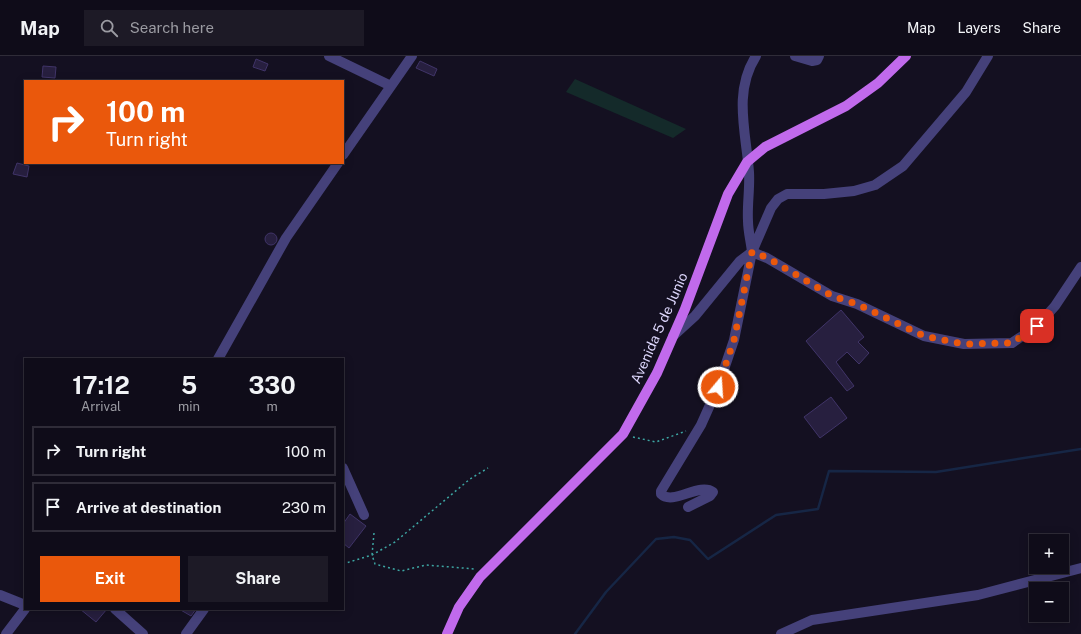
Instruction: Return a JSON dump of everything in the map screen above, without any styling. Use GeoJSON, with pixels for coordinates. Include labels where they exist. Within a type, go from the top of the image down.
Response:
{"type":"FeatureCollection","features":[{"type":"Feature","properties":{"kind":"main road","name":"Avenida 5 de Junio"},"geometry":{"type":"LineString","coordinates":[[447,634],[459,607],[486,570],[623,434],[657,373],[708,251],[728,194],[747,162],[765,147],[846,106],[878,83],[906,56]]}},
{"type":"Feature","properties":{"kind":"street"},"geometry":{"type":"LineString","coordinates":[[329,56],[391,86]]}},
{"type":"Feature","properties":{"kind":"street"},"geometry":{"type":"LineString","coordinates":[[344,155],[412,56]]}},
{"type":"Feature","properties":{"kind":"street"},"geometry":{"type":"LineString","coordinates":[[752,252],[748,222],[749,172],[742,117],[744,86],[748,68],[756,56]]}},
{"type":"Feature","properties":{"kind":"street"},"geometry":{"type":"LineString","coordinates":[[795,56],[812,61],[817,60],[819,56]]}},
{"type":"Feature","properties":{"kind":"street"},"geometry":{"type":"LineString","coordinates":[[688,507],[710,496],[712,492],[706,489],[680,496],[666,497],[661,494],[661,491],[701,425],[718,387],[734,340],[752,252],[771,208],[778,199],[787,194],[824,194],[854,191],[875,185],[903,166],[966,92],[988,56]]}},
{"type":"Feature","properties":{"kind":"street"},"geometry":{"type":"LineString","coordinates":[[219,358],[286,238],[337,164]]}},
{"type":"Feature","properties":{"kind":"street"},"geometry":{"type":"LineString","coordinates":[[752,252],[768,258],[832,296],[857,304],[924,336],[964,344],[1012,343],[1037,326],[1055,306],[1081,267]]}},
{"type":"Feature","properties":{"kind":"street"},"geometry":{"type":"LineString","coordinates":[[673,336],[695,316],[740,261],[752,252]]}},
{"type":"Feature","properties":{"kind":"street"},"geometry":{"type":"LineString","coordinates":[[344,470],[364,515]]}},
{"type":"Feature","properties":{"kind":"street"},"geometry":{"type":"LineString","coordinates":[[781,634],[812,620],[978,595],[1081,568]]}},
{"type":"Feature","properties":{"kind":"street"},"geometry":{"type":"LineString","coordinates":[[0,595],[24,605]]}},
{"type":"Feature","properties":{"kind":"street"},"geometry":{"type":"LineString","coordinates":[[6,634],[24,610]]}},
{"type":"Feature","properties":{"kind":"street"},"geometry":{"type":"LineString","coordinates":[[116,610],[143,634]]}},
{"type":"Feature","properties":{"kind":"street"},"geometry":{"type":"LineString","coordinates":[[186,634],[203,610]]}},
{"type":"Feature","properties":{"kind":"path"},"geometry":{"type":"LineString","coordinates":[[623,434],[656,442],[686,431]]}},
{"type":"Feature","properties":{"kind":"path"},"geometry":{"type":"LineString","coordinates":[[344,562],[372,555],[395,542],[470,479],[488,468]]}},
{"type":"Feature","properties":{"kind":"path"},"geometry":{"type":"LineString","coordinates":[[374,533],[372,555],[375,564],[401,572],[426,565],[486,570]]}},
{"type":"Feature","properties":{"kind":"green space"},"geometry":{"type":"Polygon","coordinates":[[[575,79],[686,129],[673,138],[566,92],[575,79]]]}},
{"type":"Feature","properties":{"kind":"building"},"geometry":{"type":"Polygon","coordinates":[[[256,59],[268,64],[265,71],[253,67],[256,59]]]}},
{"type":"Feature","properties":{"kind":"building"},"geometry":{"type":"Polygon","coordinates":[[[420,61],[437,69],[434,76],[416,68],[420,61]]]}},
{"type":"Feature","properties":{"kind":"building"},"geometry":{"type":"Polygon","coordinates":[[[43,66],[56,67],[55,78],[42,77],[43,66]]]}},
{"type":"Feature","properties":{"kind":"building"},"geometry":{"type":"Polygon","coordinates":[[[17,163],[29,166],[27,177],[13,174],[17,163]]]}},
{"type":"Feature","properties":{"kind":"building"},"geometry":{"type":"Polygon","coordinates":[[[269,233],[273,233],[277,239],[273,245],[269,245],[265,241],[265,237],[269,233]]]}},
{"type":"Feature","properties":{"kind":"building"},"geometry":{"type":"Polygon","coordinates":[[[841,310],[864,337],[858,342],[869,353],[859,364],[847,352],[836,362],[854,386],[847,391],[806,341],[841,310]]]}},
{"type":"Feature","properties":{"kind":"building"},"geometry":{"type":"Polygon","coordinates":[[[831,397],[847,418],[820,438],[804,417],[831,397]]]}},
{"type":"Feature","properties":{"kind":"building"},"geometry":{"type":"Polygon","coordinates":[[[350,514],[366,526],[349,548],[344,544],[344,523],[350,514]]]}},
{"type":"Feature","properties":{"kind":"building"},"geometry":{"type":"Polygon","coordinates":[[[81,610],[106,610],[96,622],[81,610]]]}},
{"type":"Feature","properties":{"kind":"building"},"geometry":{"type":"Polygon","coordinates":[[[181,610],[195,610],[191,616],[181,610]]]}},
{"type":"Feature","properties":{"kind":"waterway"},"geometry":{"type":"LineString","coordinates":[[575,634],[606,592],[656,539],[674,537],[690,540],[708,559],[776,515],[818,509],[829,471],[936,472],[1081,449]]}},
{"type":"Feature","properties":{"kind":"route"},"geometry":{"type":"LineString","coordinates":[[718,387],[734,340],[752,252],[768,258],[811,285],[832,296],[857,304],[924,336],[964,344],[1012,343],[1037,326]]}}]}
